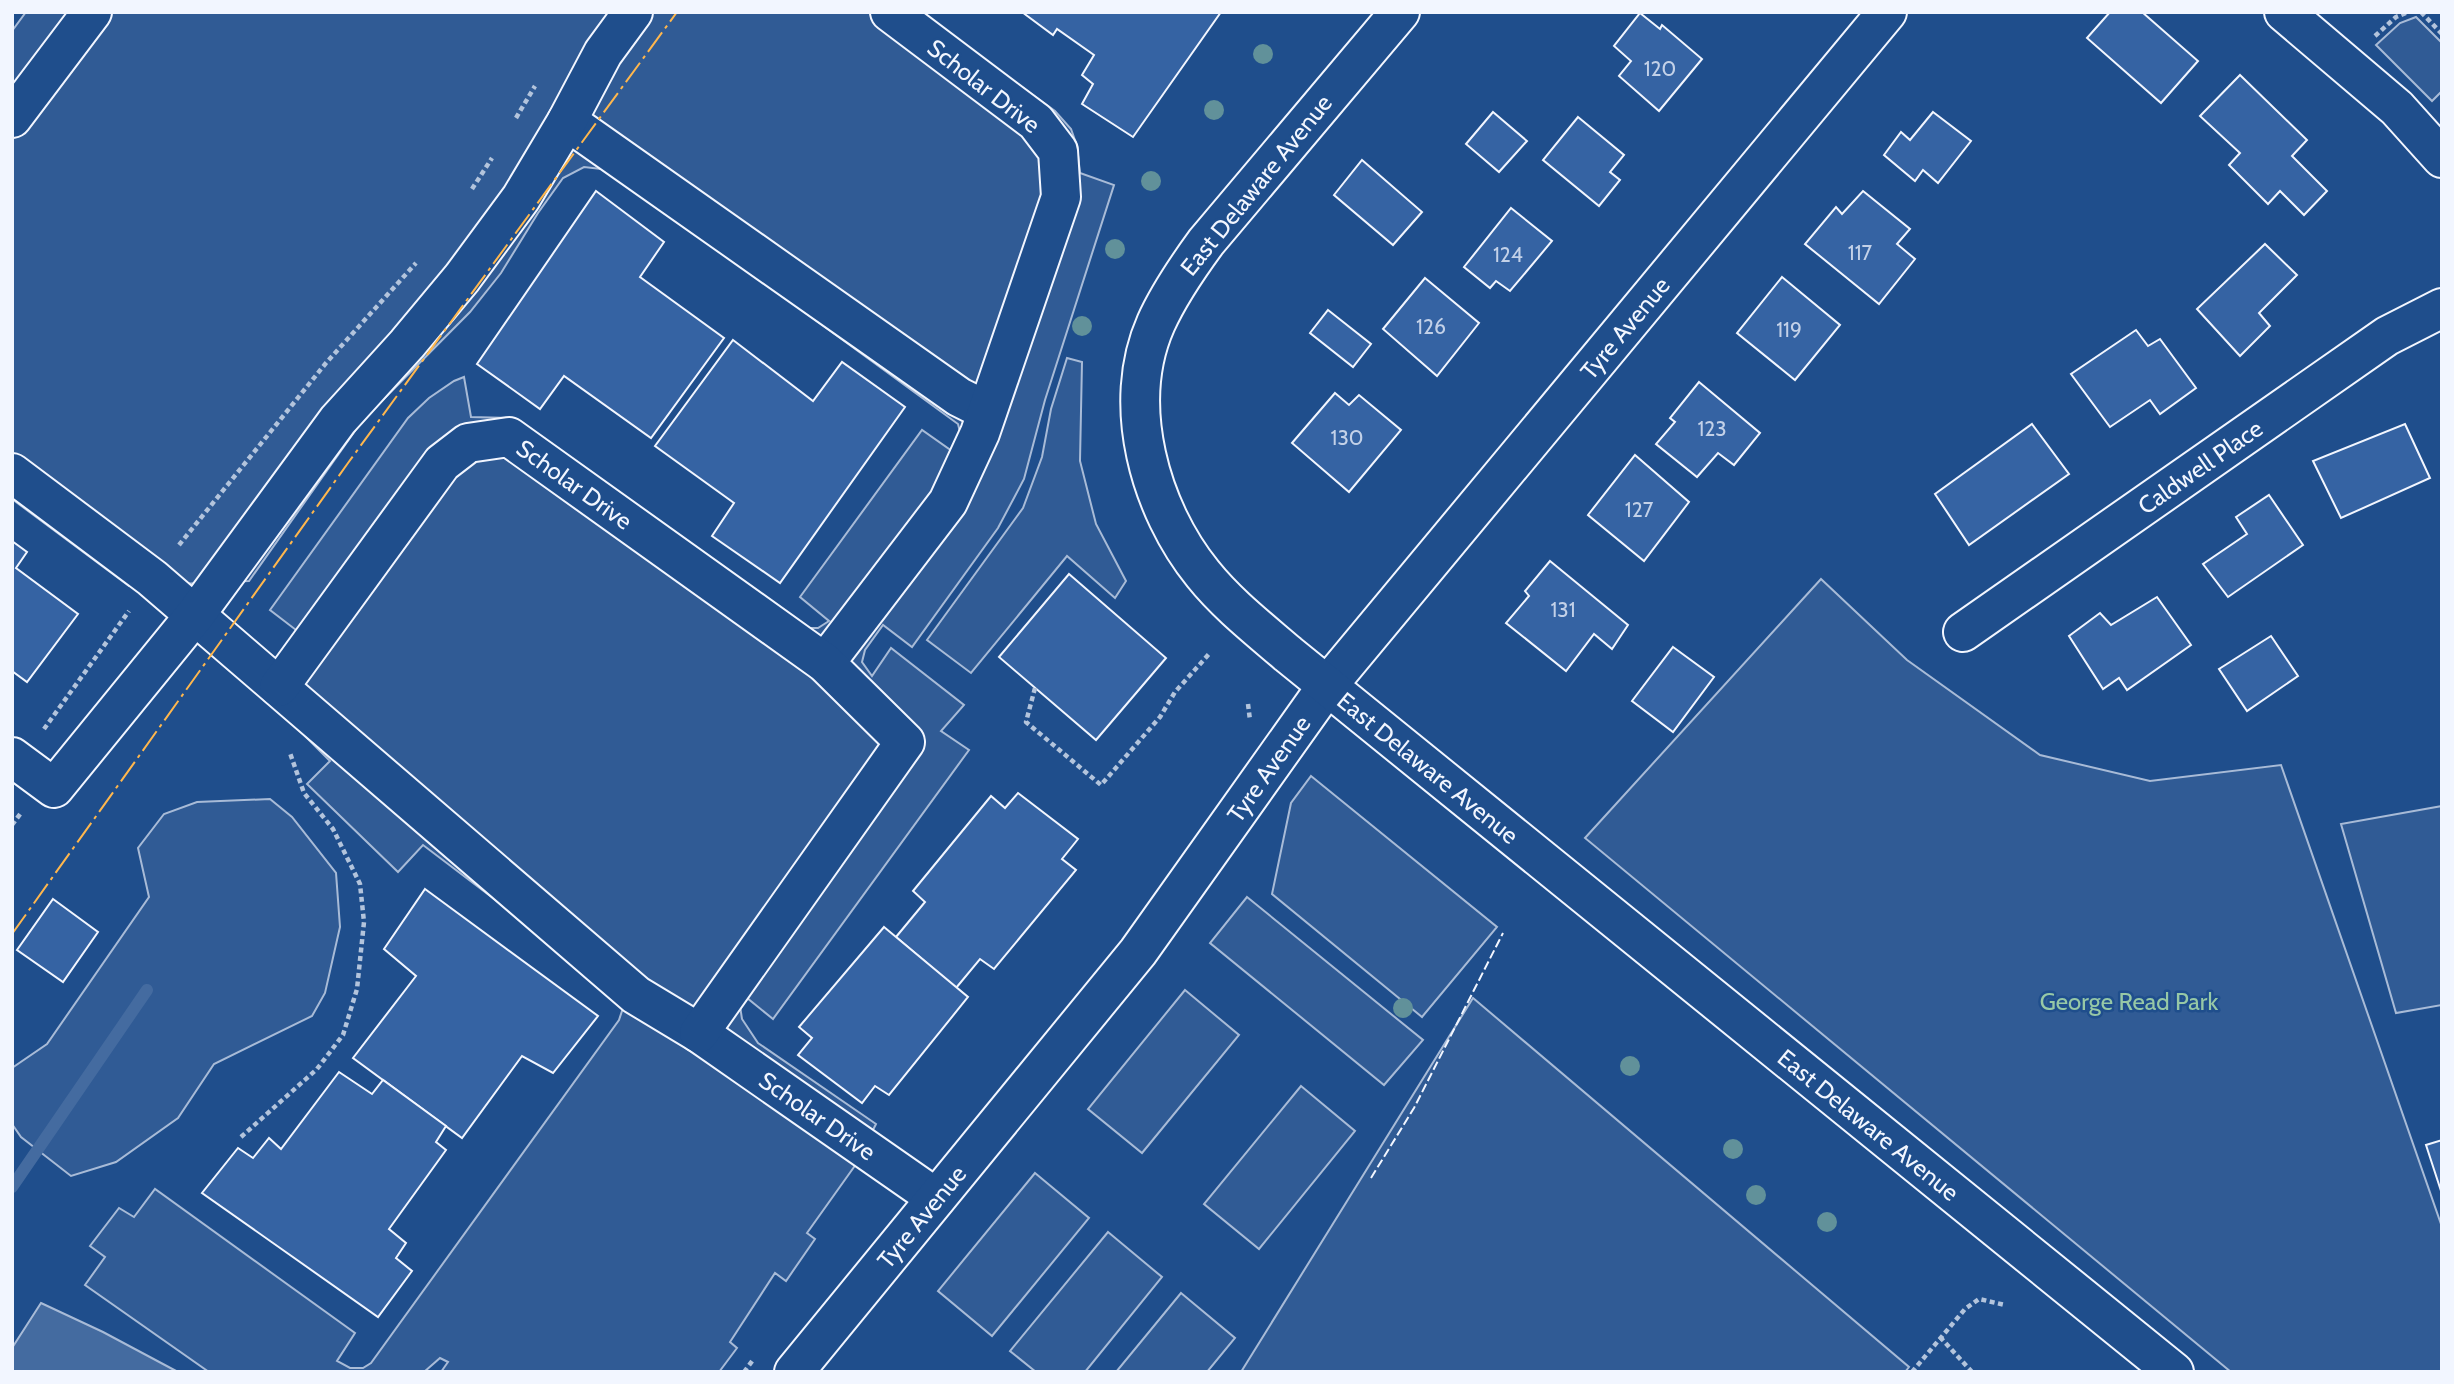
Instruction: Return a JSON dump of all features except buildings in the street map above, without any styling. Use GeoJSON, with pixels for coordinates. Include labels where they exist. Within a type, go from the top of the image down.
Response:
{"type":"FeatureCollection","features":[{"type":"Feature","properties":{"kind":"street"},"geometry":{"type":"LineString","coordinates":[[12,118],[92,12]]}},
{"type":"Feature","properties":{"kind":"street"},"geometry":{"type":"LineString","coordinates":[[12,757],[54,788],[195,615],[338,420],[462,278],[521,198],[567,121],[603,53],[633,12]]}},
{"type":"Feature","properties":{"kind":"street","name":"Scholar Drive"},"geometry":{"type":"LineString","coordinates":[[825,663],[948,502],[980,433],[1061,197],[1058,151],[1036,122],[890,12]]}},
{"type":"Feature","properties":{"kind":"street","name":"East Delaware Avenue"},"geometry":{"type":"LineString","coordinates":[[1400,12],[1242,198],[1177,282],[1155,324],[1142,383],[1143,429],[1150,472],[1161,507],[1172,530],[1202,573],[1227,601],[1327,687],[2174,1372]]}},
{"type":"Feature","properties":{"kind":"street","name":"Tyre Avenue"},"geometry":{"type":"LineString","coordinates":[[794,1372],[1138,952],[1327,687],[1887,12]]}},
{"type":"Feature","properties":{"kind":"street"},"geometry":{"type":"LineString","coordinates":[[2284,12],[2397,108],[2442,158]]}},
{"type":"Feature","properties":{"kind":"street"},"geometry":{"type":"LineString","coordinates":[[567,121],[959,397],[987,411]]}},
{"type":"Feature","properties":{"kind":"street","name":"Caldwell Place"},"geometry":{"type":"LineString","coordinates":[[1963,632],[2387,336],[2442,308]]}},
{"type":"Feature","properties":{"kind":"street","name":"Scholar Drive"},"geometry":{"type":"LineString","coordinates":[[279,687],[442,463],[468,443],[509,438],[825,663],[905,743],[699,1033]]}},
{"type":"Feature","properties":{"kind":"street","name":"Scholar Drive"},"geometry":{"type":"LineString","coordinates":[[12,473],[152,578],[636,995],[699,1033],[936,1198]]}},
{"type":"Feature","properties":{"kind":"path"},"geometry":{"type":"LineString","coordinates":[[2374,37],[2396,17],[2408,12]]}},
{"type":"Feature","properties":{"kind":"path"},"geometry":{"type":"LineString","coordinates":[[2421,12],[2442,34]]}},
{"type":"Feature","properties":{"kind":"path"},"geometry":{"type":"LineString","coordinates":[[1035,688],[1028,706],[1026,722],[1101,785],[1160,718],[1175,692],[1209,654]]}},
{"type":"Feature","properties":{"kind":"path"},"geometry":{"type":"LineString","coordinates":[[241,1137],[317,1069],[343,1035],[357,989],[364,922],[360,884],[332,829],[304,793],[289,749]]}},
{"type":"Feature","properties":{"kind":"path"},"geometry":{"type":"LineString","coordinates":[[1912,1372],[1940,1337],[1979,1299],[2006,1305]]}},
{"type":"Feature","properties":{"kind":"path"},"geometry":{"type":"LineString","coordinates":[[1940,1337],[1972,1372]]}},
{"type":"Feature","properties":{"kind":"shaded area"},"geometry":{"type":"Polygon","coordinates":[[[26,12],[918,12],[1055,111],[1071,129],[1077,146],[1080,173],[1114,185],[1045,400],[1024,479],[998,528],[912,647],[883,625],[865,650],[862,662],[872,676],[891,648],[964,705],[941,731],[969,750],[773,1019],[747,998],[740,1006],[742,1019],[758,1043],[876,1124],[854,1167],[807,1233],[815,1239],[786,1281],[775,1273],[730,1342],[737,1348],[719,1372],[441,1372],[448,1362],[440,1358],[424,1372],[209,1372],[85,1285],[105,1257],[90,1246],[119,1208],[134,1217],[155,1189],[355,1333],[337,1361],[350,1368],[363,1368],[371,1363],[619,1020],[623,1008],[609,986],[423,845],[398,872],[307,784],[330,761],[252,683],[300,633],[270,610],[408,418],[429,398],[464,377],[471,417],[513,418],[529,428],[804,628],[818,628],[829,621],[800,597],[922,430],[952,451],[961,436],[958,424],[610,170],[584,167],[563,178],[501,273],[470,312],[362,421],[249,581],[129,586],[12,499],[12,31],[26,12]]]}},
{"type":"Feature","properties":{"kind":"shaded area"},"geometry":{"type":"Polygon","coordinates":[[[2416,17],[2442,43],[2442,91],[2432,101],[2376,45],[2400,23],[2416,17]]]}},
{"type":"Feature","properties":{"kind":"shaded area"},"geometry":{"type":"Polygon","coordinates":[[[1067,358],[1082,362],[1080,461],[1096,524],[1126,581],[1115,598],[1067,556],[971,673],[927,640],[1023,508],[1042,457],[1051,409],[1067,358]]]}},
{"type":"Feature","properties":{"kind":"shaded area","name":"George Read Park"},"geometry":{"type":"Polygon","coordinates":[[[1821,579],[1907,660],[2040,755],[2150,781],[2281,765],[2442,1227],[2442,1372],[2231,1372],[1585,838],[1821,579]]]}},
{"type":"Feature","properties":{"kind":"shaded area"},"geometry":{"type":"Polygon","coordinates":[[[1311,776],[1497,927],[1422,1017],[1272,894],[1291,803],[1311,776]]]}},
{"type":"Feature","properties":{"kind":"shaded area"},"geometry":{"type":"Polygon","coordinates":[[[270,799],[292,817],[336,873],[340,927],[325,993],[312,1016],[214,1064],[178,1118],[116,1162],[71,1176],[21,1137],[12,1124],[12,1068],[47,1044],[149,897],[138,848],[164,814],[197,802],[270,799]]]}},
{"type":"Feature","properties":{"kind":"shaded area"},"geometry":{"type":"Polygon","coordinates":[[[2442,806],[2442,1005],[2396,1013],[2341,824],[2442,806]]]}},
{"type":"Feature","properties":{"kind":"shaded area"},"geometry":{"type":"Polygon","coordinates":[[[1247,897],[1423,1040],[1384,1085],[1210,943],[1247,897]]]}},
{"type":"Feature","properties":{"kind":"shaded area"},"geometry":{"type":"Polygon","coordinates":[[[1185,990],[1239,1035],[1142,1153],[1088,1109],[1185,990]]]}},
{"type":"Feature","properties":{"kind":"shaded area"},"geometry":{"type":"Polygon","coordinates":[[[1473,998],[1909,1367],[1905,1372],[1241,1372],[1473,998]]]}},
{"type":"Feature","properties":{"kind":"shaded area"},"geometry":{"type":"Polygon","coordinates":[[[1301,1086],[1355,1131],[1259,1249],[1204,1204],[1301,1086]]]}},
{"type":"Feature","properties":{"kind":"shaded area"},"geometry":{"type":"Polygon","coordinates":[[[1035,1173],[1089,1218],[992,1336],[938,1291],[1035,1173]]]}},
{"type":"Feature","properties":{"kind":"shaded area"},"geometry":{"type":"Polygon","coordinates":[[[1108,1232],[1162,1277],[1085,1372],[1036,1372],[1010,1351],[1108,1232]]]}},
{"type":"Feature","properties":{"kind":"shaded area"},"geometry":{"type":"Polygon","coordinates":[[[1181,1293],[1235,1338],[1207,1372],[1116,1372],[1181,1293]]]}},
{"type":"Feature","properties":{"kind":"shaded area"},"geometry":{"type":"Polygon","coordinates":[[[41,1303],[178,1372],[12,1372],[12,1348],[41,1303]]]}},
{"type":"Feature","properties":{"kind":"waterway"},"geometry":{"type":"LineString","coordinates":[[12,1187],[147,990]]}},
{"type":"Feature","properties":{"kind":"fence"},"geometry":{"type":"LineString","coordinates":[[1371,1178],[1414,1108],[1503,933]]}},
{"type":"Feature","properties":{"kind":"power"},"geometry":{"type":"LineString","coordinates":[[12,934],[348,463],[677,12]]}}]}
